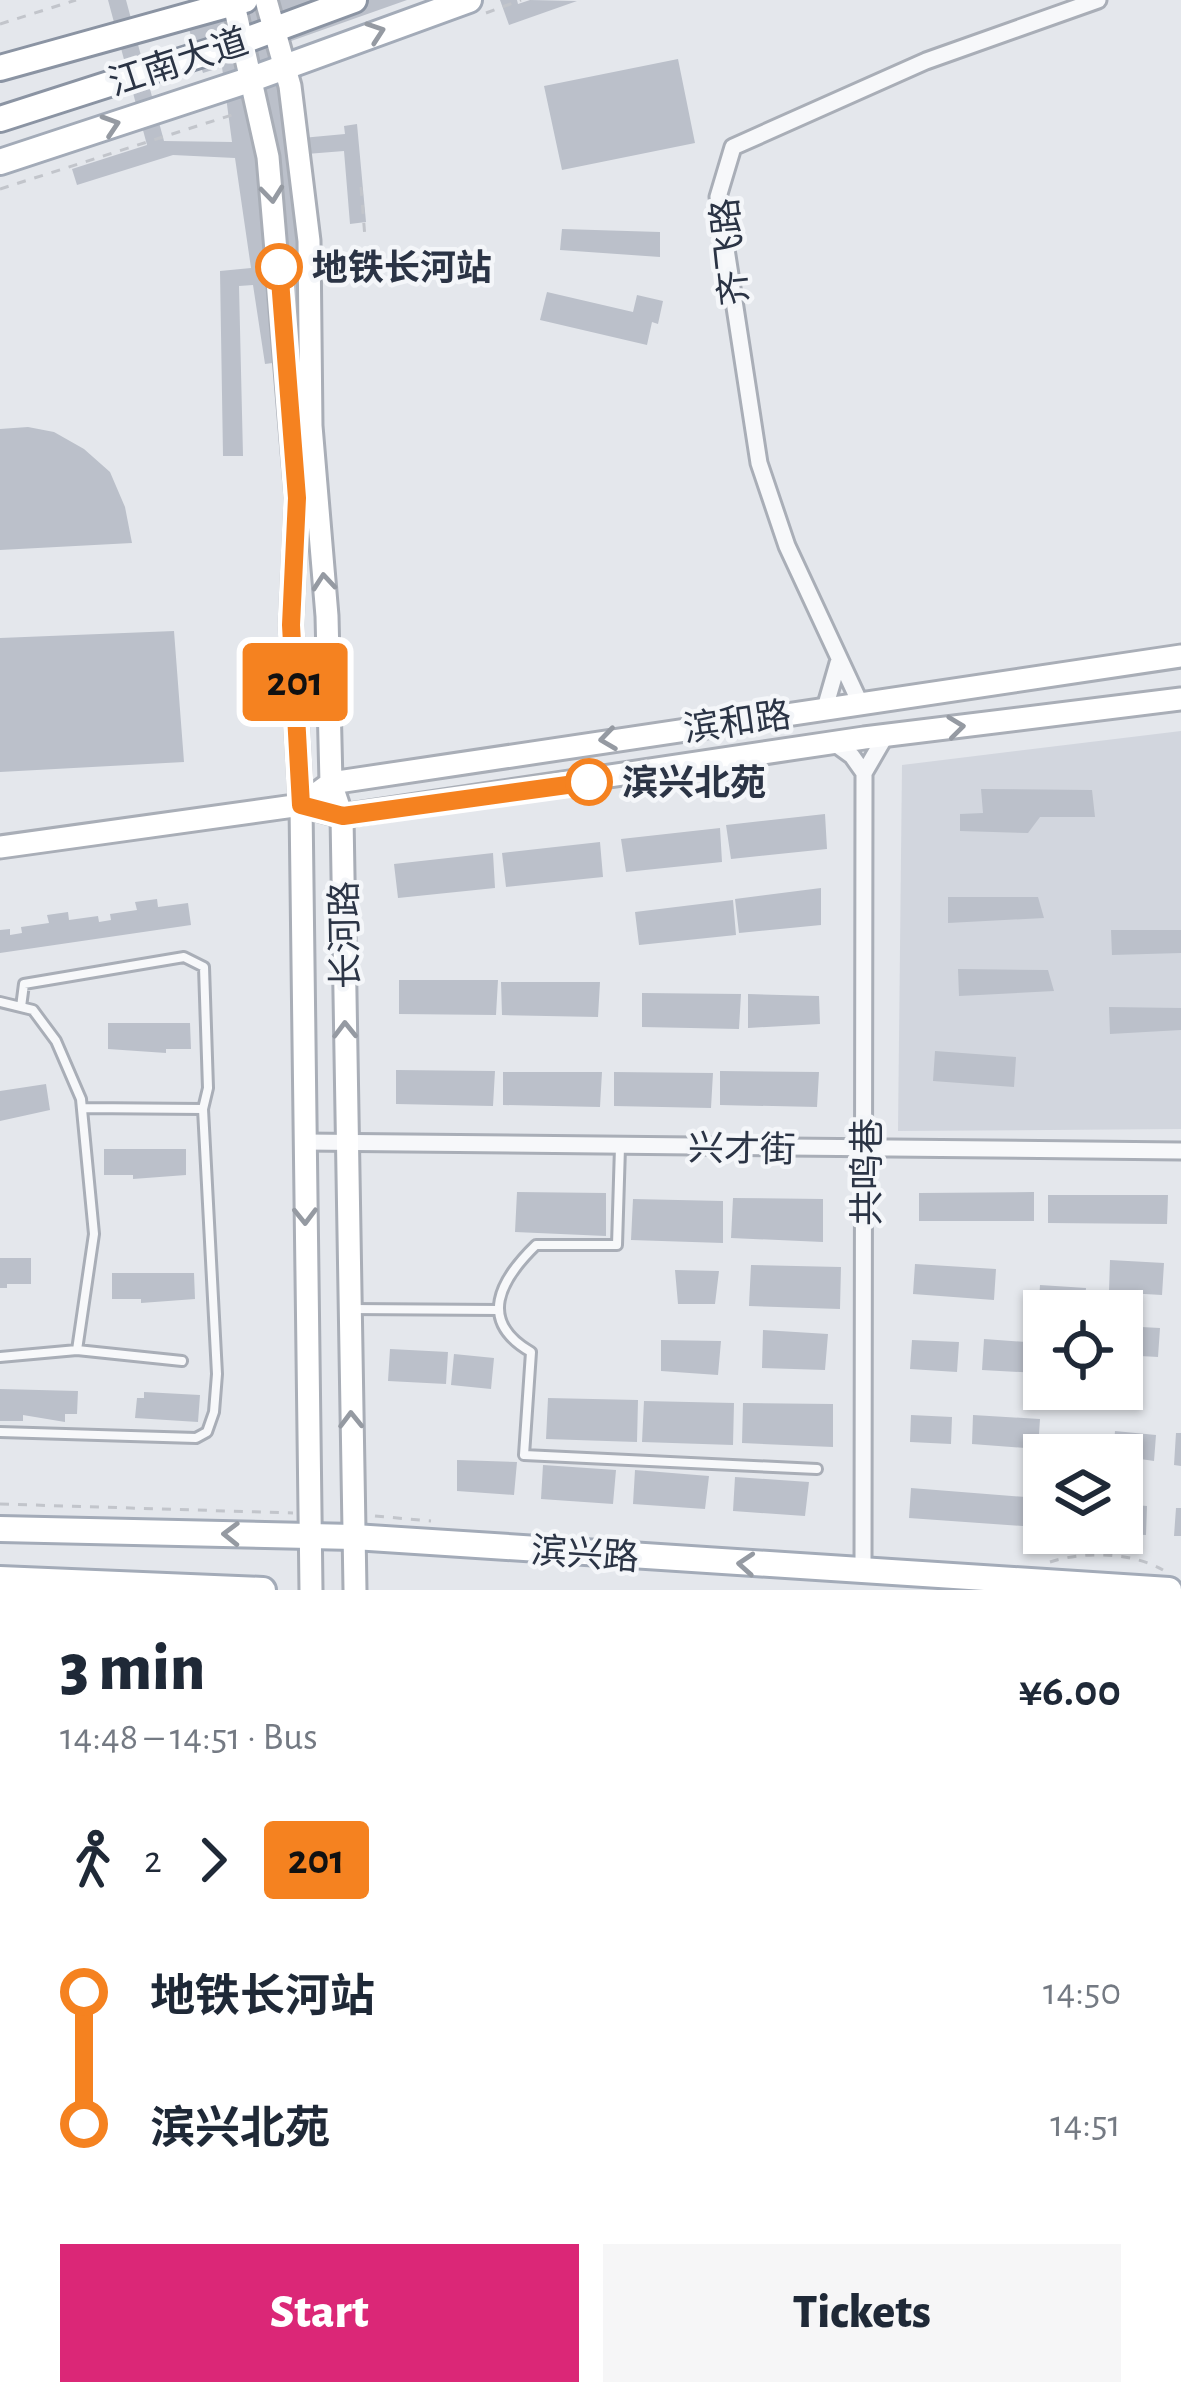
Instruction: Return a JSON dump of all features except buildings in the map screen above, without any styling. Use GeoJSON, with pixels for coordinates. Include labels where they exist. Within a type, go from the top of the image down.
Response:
{"type":"FeatureCollection","features":[{"type":"Feature","properties":{"kind":"main road","name":"长河路"},"geometry":{"type":"LineString","coordinates":[[266,0],[300,148],[309,241],[311,426],[327,616],[331,783],[343,816],[355,1590]]}},
{"type":"Feature","properties":{"kind":"main road","name":"江南大道"},"geometry":{"type":"LineString","coordinates":[[0,118],[243,41],[354,0]]}},
{"type":"Feature","properties":{"kind":"main road"},"geometry":{"type":"LineString","coordinates":[[0,162],[252,79],[469,0]]}},
{"type":"Feature","properties":{"kind":"main road","name":"长河路"},"geometry":{"type":"LineString","coordinates":[[237,1],[268,157],[297,498],[291,625],[301,805],[310,1590]]}},
{"type":"Feature","properties":{"kind":"main road","name":"江南大道"},"geometry":{"type":"LineString","coordinates":[[0,68],[237,1]]}},
{"type":"Feature","properties":{"kind":"main road","name":"滨和路"},"geometry":{"type":"LineString","coordinates":[[301,805],[331,783],[1181,656]]}},
{"type":"Feature","properties":{"kind":"main road","name":"滨和路"},"geometry":{"type":"LineString","coordinates":[[0,847],[301,805],[343,816],[834,743],[1181,699]]}},
{"type":"Feature","properties":{"kind":"main road","name":"滨兴路"},"geometry":{"type":"LineString","coordinates":[[0,1528],[354,1537],[1169,1590]]}},
{"type":"Feature","properties":{"kind":"main road"},"geometry":{"type":"LineString","coordinates":[[0,1579],[263,1590]]}},
{"type":"Feature","properties":{"kind":"street","name":"齐飞路"},"geometry":{"type":"LineString","coordinates":[[860,703],[787,547],[759,464],[718,197],[733,147],[926,61],[1098,0]]}},
{"type":"Feature","properties":{"kind":"street"},"geometry":{"type":"LineString","coordinates":[[825,708],[838,663]]}},
{"type":"Feature","properties":{"kind":"street"},"geometry":{"type":"LineString","coordinates":[[834,743],[864,773],[886,736]]}},
{"type":"Feature","properties":{"kind":"street","name":"共鸣巷"},"geometry":{"type":"LineString","coordinates":[[863,1572],[864,773]]}},
{"type":"Feature","properties":{"kind":"street","name":"兴才街"},"geometry":{"type":"LineString","coordinates":[[304,1142],[1181,1151]]}},
{"type":"Feature","properties":{"kind":"lane"},"geometry":{"type":"LineString","coordinates":[[0,1432],[196,1438],[207,1432],[214,1412],[217,1374],[203,1109],[208,1088],[204,967],[184,957],[24,983],[21,1007]]}},
{"type":"Feature","properties":{"kind":"lane"},"geometry":{"type":"LineString","coordinates":[[0,1002],[33,1010],[56,1041],[82,1108],[94,1234],[77,1350]]}},
{"type":"Feature","properties":{"kind":"lane"},"geometry":{"type":"LineString","coordinates":[[82,1108],[203,1109]]}},
{"type":"Feature","properties":{"kind":"lane"},"geometry":{"type":"LineString","coordinates":[[620,1146],[617,1245],[536,1245],[500,1294],[499,1310],[510,1340],[531,1352],[524,1455],[817,1469]]}},
{"type":"Feature","properties":{"kind":"lane"},"geometry":{"type":"LineString","coordinates":[[349,1309],[499,1310]]}},
{"type":"Feature","properties":{"kind":"lane"},"geometry":{"type":"LineString","coordinates":[[0,1357],[77,1350],[182,1361]]}},
{"type":"Feature","properties":{"kind":"path"},"geometry":{"type":"LineString","coordinates":[[0,24],[76,0]]}},
{"type":"Feature","properties":{"kind":"path"},"geometry":{"type":"LineString","coordinates":[[361,187],[364,238]]}},
{"type":"Feature","properties":{"kind":"shaded area"},"geometry":{"type":"Polygon","coordinates":[[[1181,731],[1181,1129],[898,1131],[902,765],[1181,731]]]}},
{"type":"Feature","properties":{"kind":"bus line","name":"201"},"geometry":{"type":"LineString","coordinates":[[279,267],[297,498],[291,625],[301,805],[343,816],[589,782]]}},
{"type":"Feature","properties":{"kind":"place","name":"地铁长河站"},"geometry":{"type":"Point","coordinates":[279,267]}},
{"type":"Feature","properties":{"kind":"place","name":"滨兴北苑"},"geometry":{"type":"Point","coordinates":[589,782]}}]}
